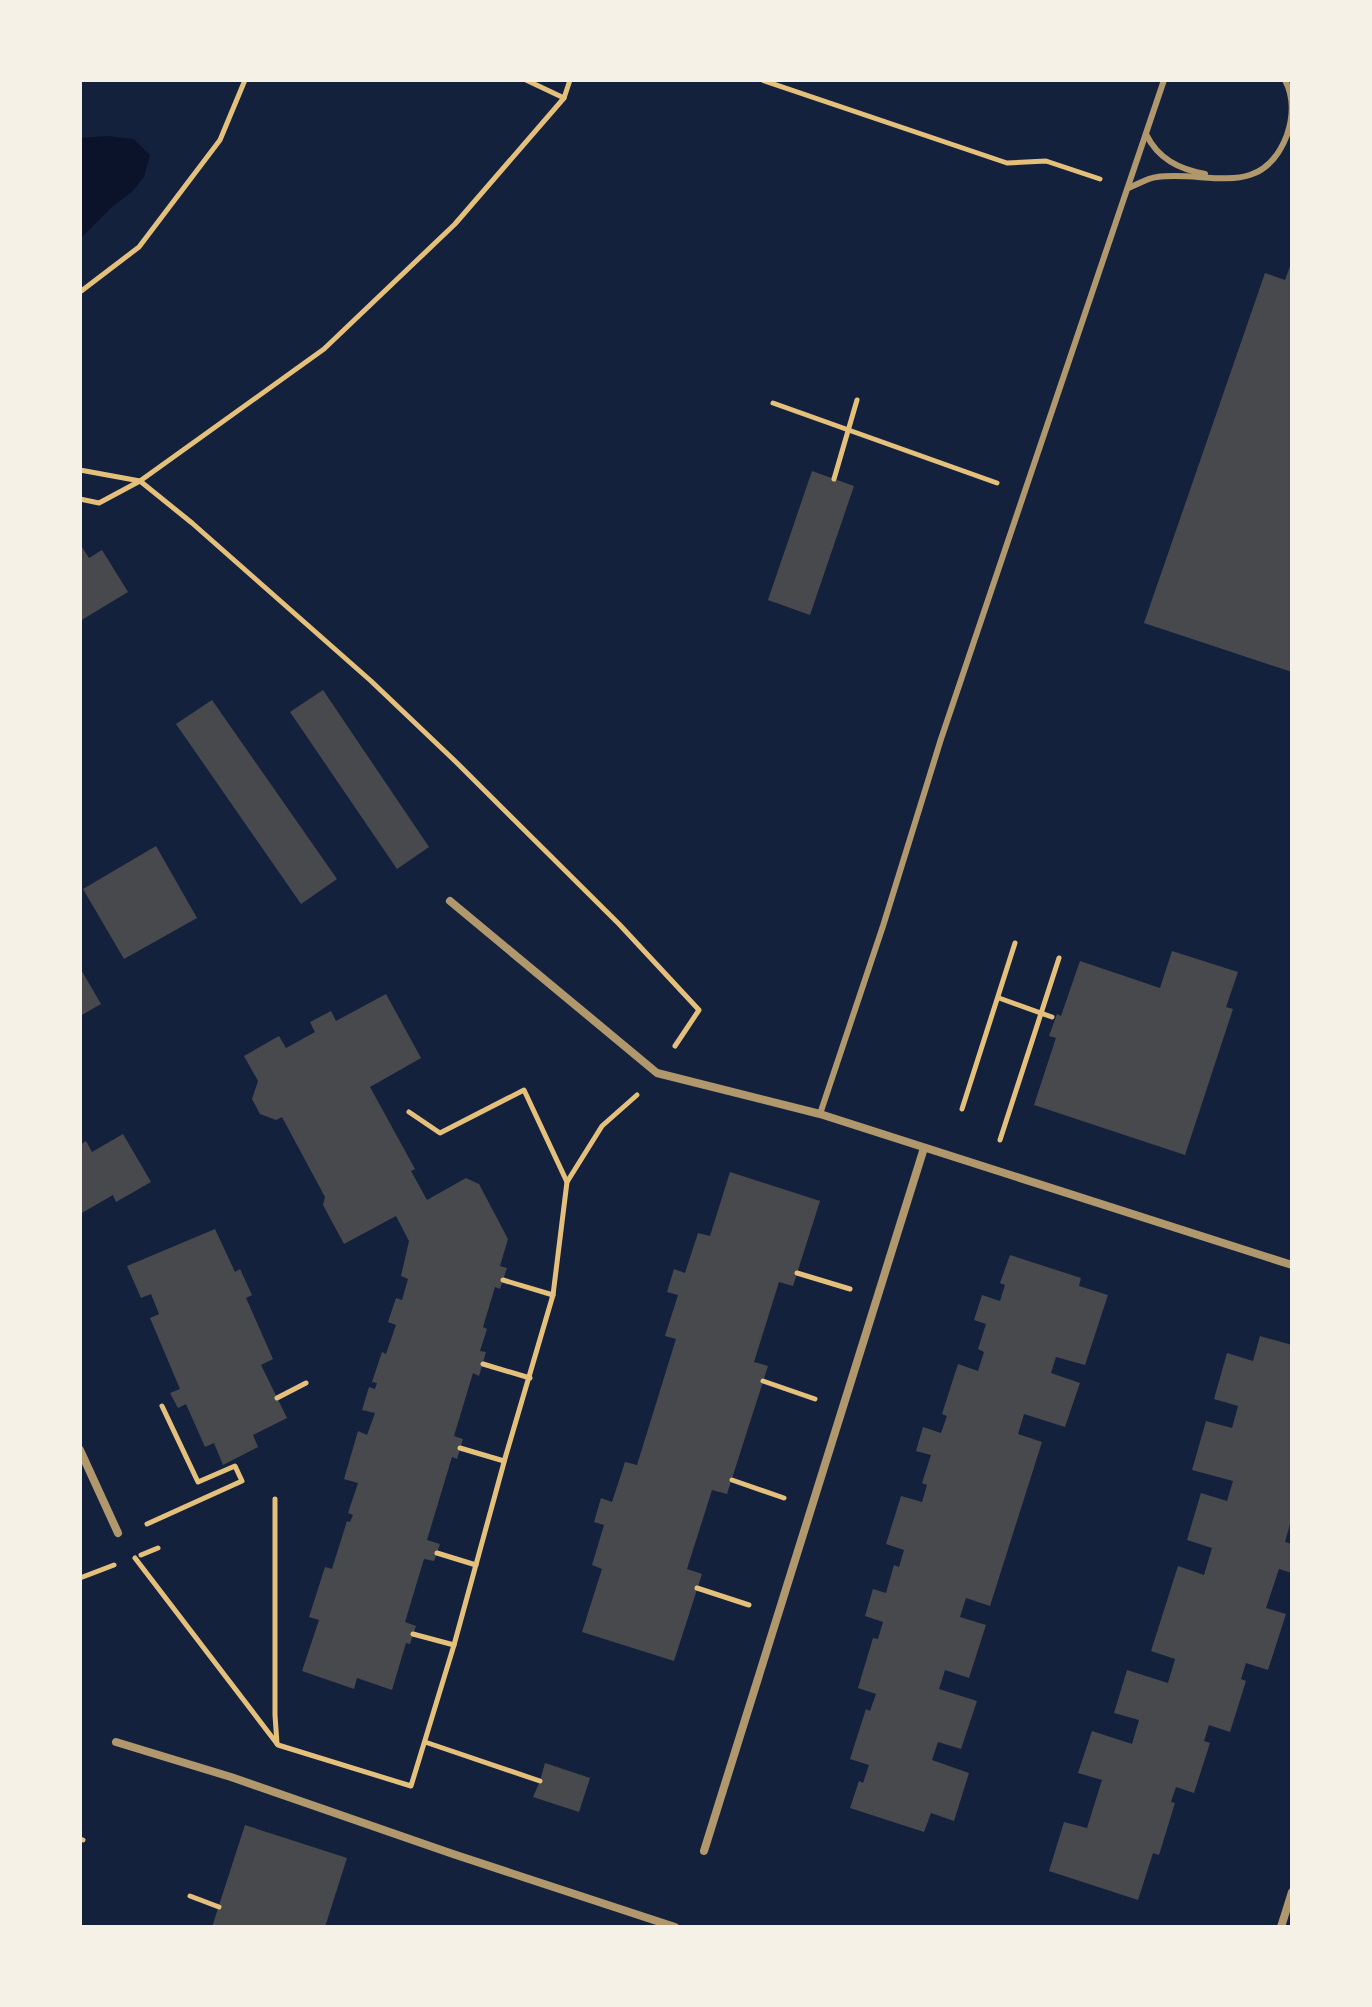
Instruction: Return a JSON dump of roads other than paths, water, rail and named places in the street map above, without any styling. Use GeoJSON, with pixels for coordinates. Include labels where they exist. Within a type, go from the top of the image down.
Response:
{"type":"FeatureCollection","features":[{"type":"Feature","properties":{"kind":"street"},"geometry":{"type":"LineString","coordinates":[[450,901],[657,1073],[820,1114],[1292,1265]]}},
{"type":"Feature","properties":{"kind":"street"},"geometry":{"type":"LineString","coordinates":[[704,1851],[924,1148]]}},
{"type":"Feature","properties":{"kind":"street"},"geometry":{"type":"LineString","coordinates":[[80,1450],[118,1533]]}},
{"type":"Feature","properties":{"kind":"street"},"geometry":{"type":"LineString","coordinates":[[116,1742],[231,1777],[675,1927]]}},
{"type":"Feature","properties":{"kind":"street"},"geometry":{"type":"LineString","coordinates":[[1281,1927],[1292,1892]]}},
{"type":"Feature","properties":{"kind":"lane"},"geometry":{"type":"LineString","coordinates":[[820,1114],[941,739],[1164,80]]}},
{"type":"Feature","properties":{"kind":"lane"},"geometry":{"type":"LineString","coordinates":[[1128,188],[1154,177],[1244,177],[1263,169],[1277,156],[1291,123],[1292,104],[1285,80]]}},
{"type":"Feature","properties":{"kind":"lane"},"geometry":{"type":"LineString","coordinates":[[1146,134],[1151,145],[1175,166],[1224,178]]}},
{"type":"Feature","properties":{"kind":"water"},"geometry":{"type":"Polygon","coordinates":[[[107,136],[134,139],[150,155],[144,177],[132,192],[80,239],[80,138],[107,136]]]}}]}
